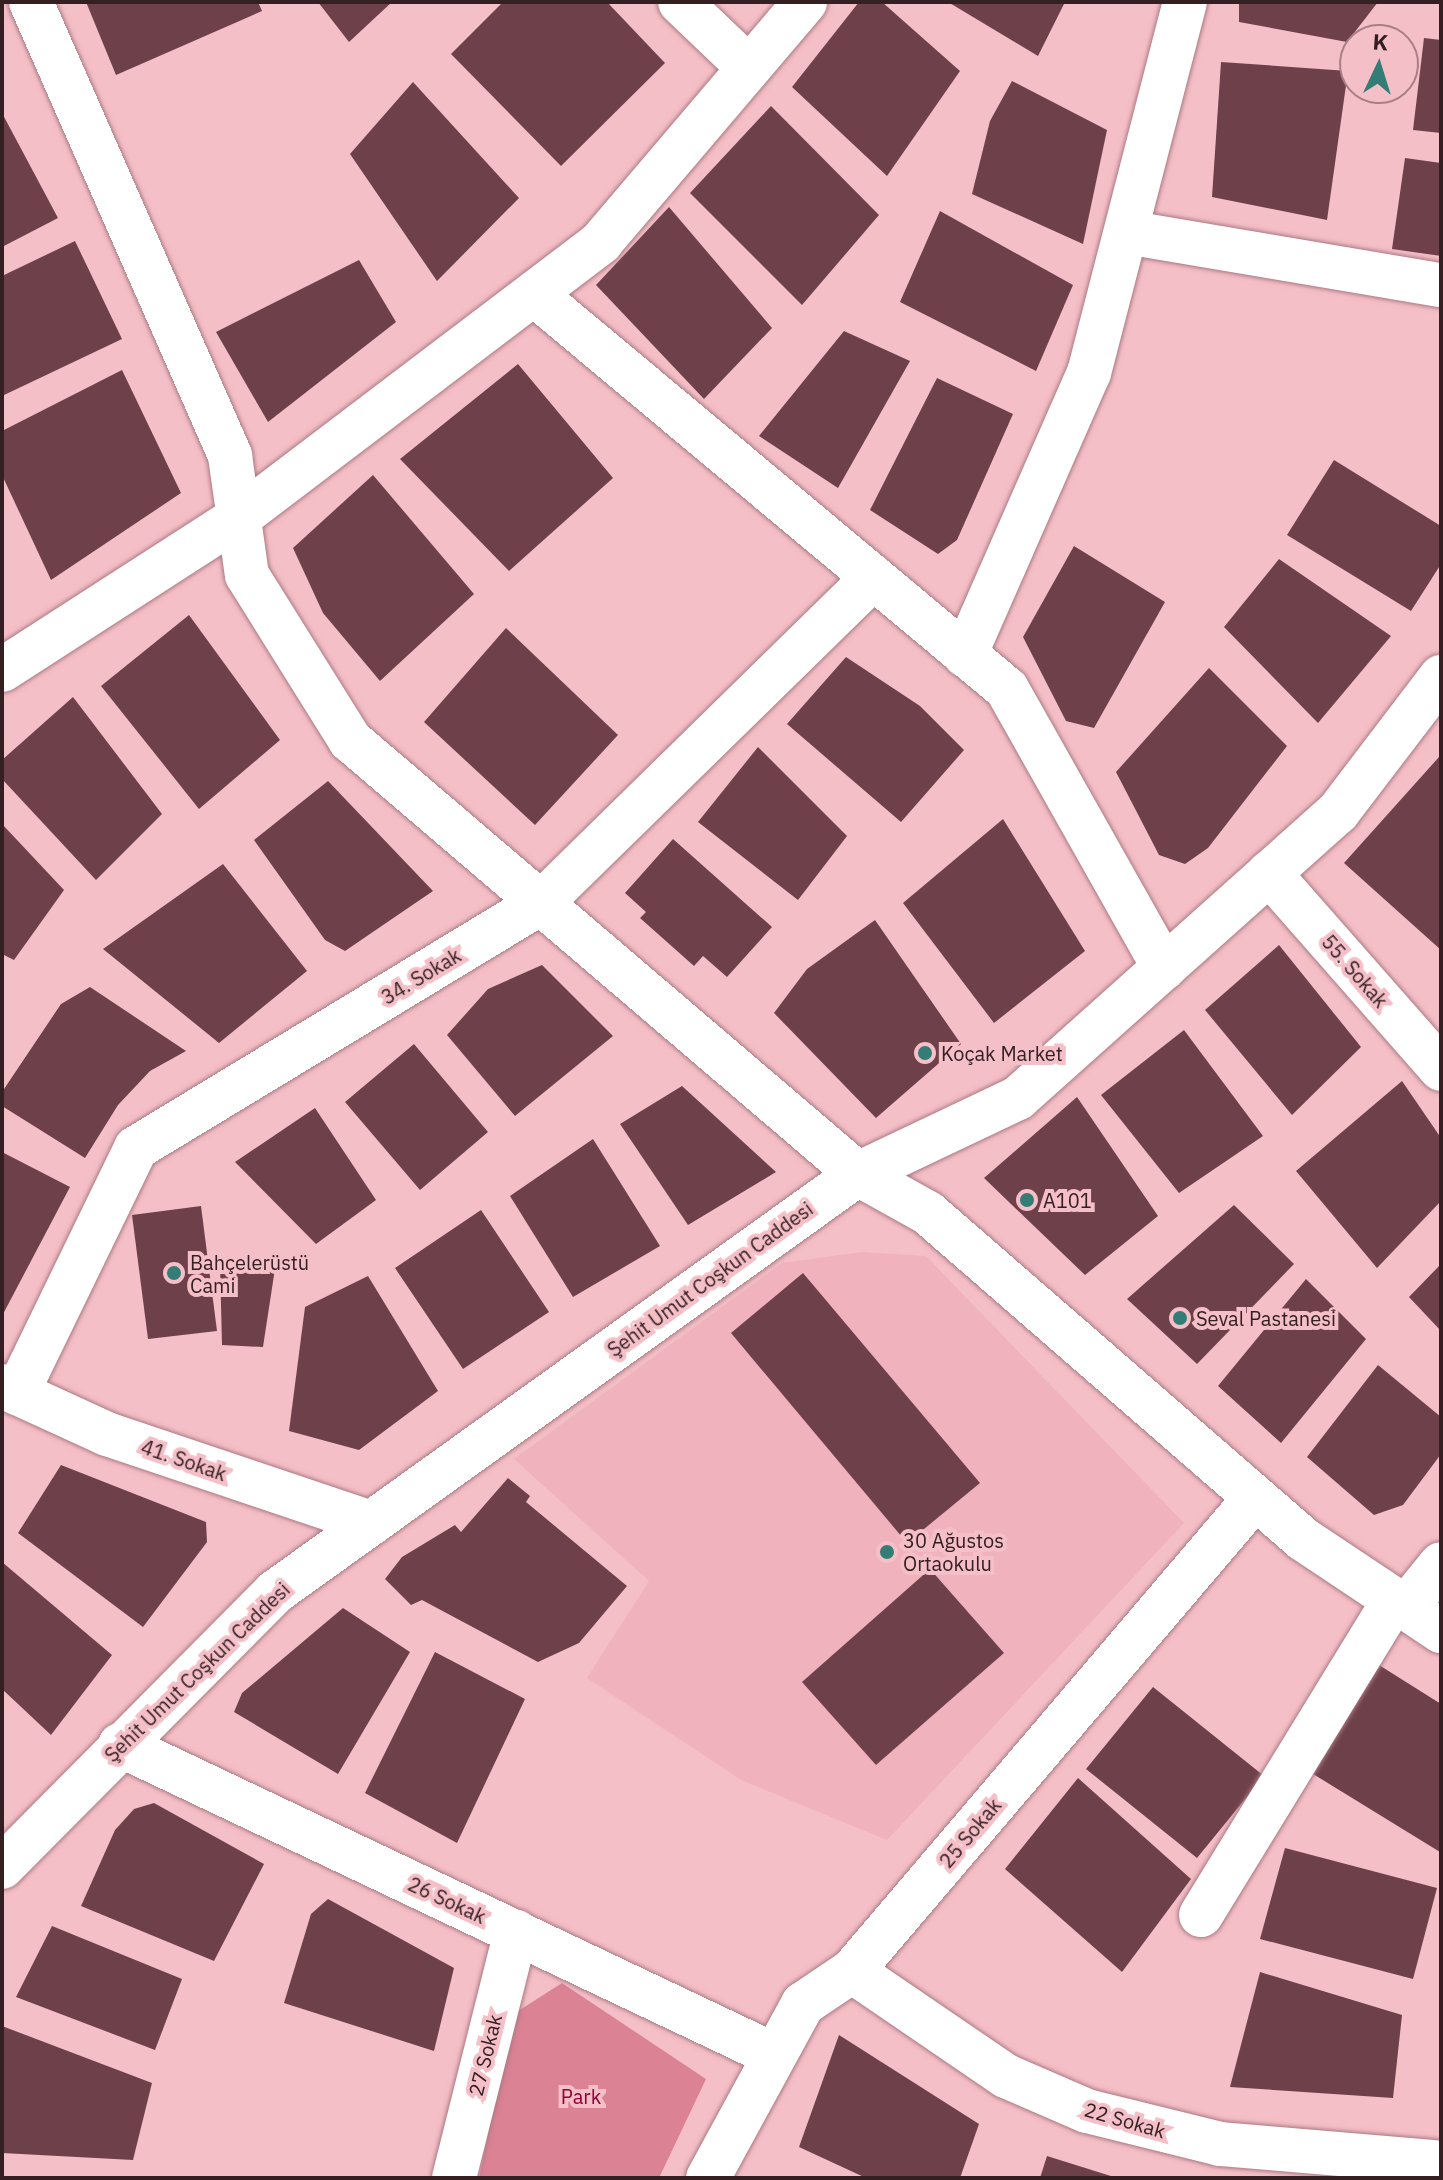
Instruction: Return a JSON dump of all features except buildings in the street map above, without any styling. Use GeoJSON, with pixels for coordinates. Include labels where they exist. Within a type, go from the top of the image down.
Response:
{"type":"FeatureCollection","features":[{"type":"Feature","properties":{"kind":"street"},"geometry":{"type":"LineString","coordinates":[[31,2],[230,456],[247,575],[350,740],[858,1174],[928,1213],[1303,1539],[1414,1613]]}},
{"type":"Feature","properties":{"kind":"street"},"geometry":{"type":"LineString","coordinates":[[680,2],[749,68]]}},
{"type":"Feature","properties":{"kind":"street"},"geometry":{"type":"LineString","coordinates":[[2,670],[238,518],[601,242],[805,2]]}},
{"type":"Feature","properties":{"kind":"street"},"geometry":{"type":"LineString","coordinates":[[965,655],[1089,373],[1185,2]]}},
{"type":"Feature","properties":{"kind":"street"},"geometry":{"type":"LineString","coordinates":[[1126,232],[1441,285]]}},
{"type":"Feature","properties":{"kind":"street"},"geometry":{"type":"LineString","coordinates":[[534,294],[1007,689],[1164,968]]}},
{"type":"Feature","properties":{"kind":"street","name":"34. Sokak"},"geometry":{"type":"LineString","coordinates":[[10,1390],[136,1148],[541,903],[873,578]]}},
{"type":"Feature","properties":{"kind":"street","name":"Şehit Umut Coşkun Caddesi"},"geometry":{"type":"LineString","coordinates":[[2,1867],[275,1592],[858,1174],[1018,1098],[1338,812],[1441,677]]}},
{"type":"Feature","properties":{"kind":"street","name":"55. Sokak"},"geometry":{"type":"LineString","coordinates":[[1269,873],[1440,1067]]}},
{"type":"Feature","properties":{"kind":"street","name":"41. Sokak"},"geometry":{"type":"LineString","coordinates":[[10,1390],[107,1434],[371,1523]]}},
{"type":"Feature","properties":{"kind":"street","name":"25 Sokak"},"geometry":{"type":"LineString","coordinates":[[708,2178],[803,2004],[852,1971],[1255,1498]]}},
{"type":"Feature","properties":{"kind":"street"},"geometry":{"type":"LineString","coordinates":[[1201,1915],[1414,1613],[1441,1564]]}},
{"type":"Feature","properties":{"kind":"street","name":"26 Sokak"},"geometry":{"type":"LineString","coordinates":[[120,1745],[774,2055]]}},
{"type":"Feature","properties":{"kind":"street","name":"27 Sokak"},"geometry":{"type":"LineString","coordinates":[[454,2178],[516,1932]]}},
{"type":"Feature","properties":{"kind":"street","name":"22 Sokak"},"geometry":{"type":"LineString","coordinates":[[852,1971],[1006,2076],[1087,2111],[1220,2144],[1435,2156]]}},
{"type":"Feature","properties":{"kind":"shaded area","name":"30 Ağustos Ortaokulu"},"geometry":{"type":"Polygon","coordinates":[[[862,1252],[926,1256],[1184,1523],[887,1840],[741,1780],[587,1678],[649,1581],[514,1459],[782,1263],[862,1252]]]}},
{"type":"Feature","properties":{"kind":"green space","name":"Park"},"geometry":{"type":"Polygon","coordinates":[[[562,1983],[706,2079],[659,2178],[479,2178],[512,2015],[562,1983]]]}},
{"type":"Feature","properties":{"kind":"place","name":"Koçak Market"},"geometry":{"type":"Point","coordinates":[925,1053]}},
{"type":"Feature","properties":{"kind":"place","name":"A101"},"geometry":{"type":"Point","coordinates":[1027,1200]}},
{"type":"Feature","properties":{"kind":"place","name":"Bahçelerüstü Cami"},"geometry":{"type":"Point","coordinates":[174,1273]}},
{"type":"Feature","properties":{"kind":"place","name":"Seval Pastanesi"},"geometry":{"type":"Point","coordinates":[1180,1318]}},
{"type":"Feature","properties":{"kind":"place","name":"30 Ağustos Ortaokulu"},"geometry":{"type":"Point","coordinates":[887,1552]}}]}
